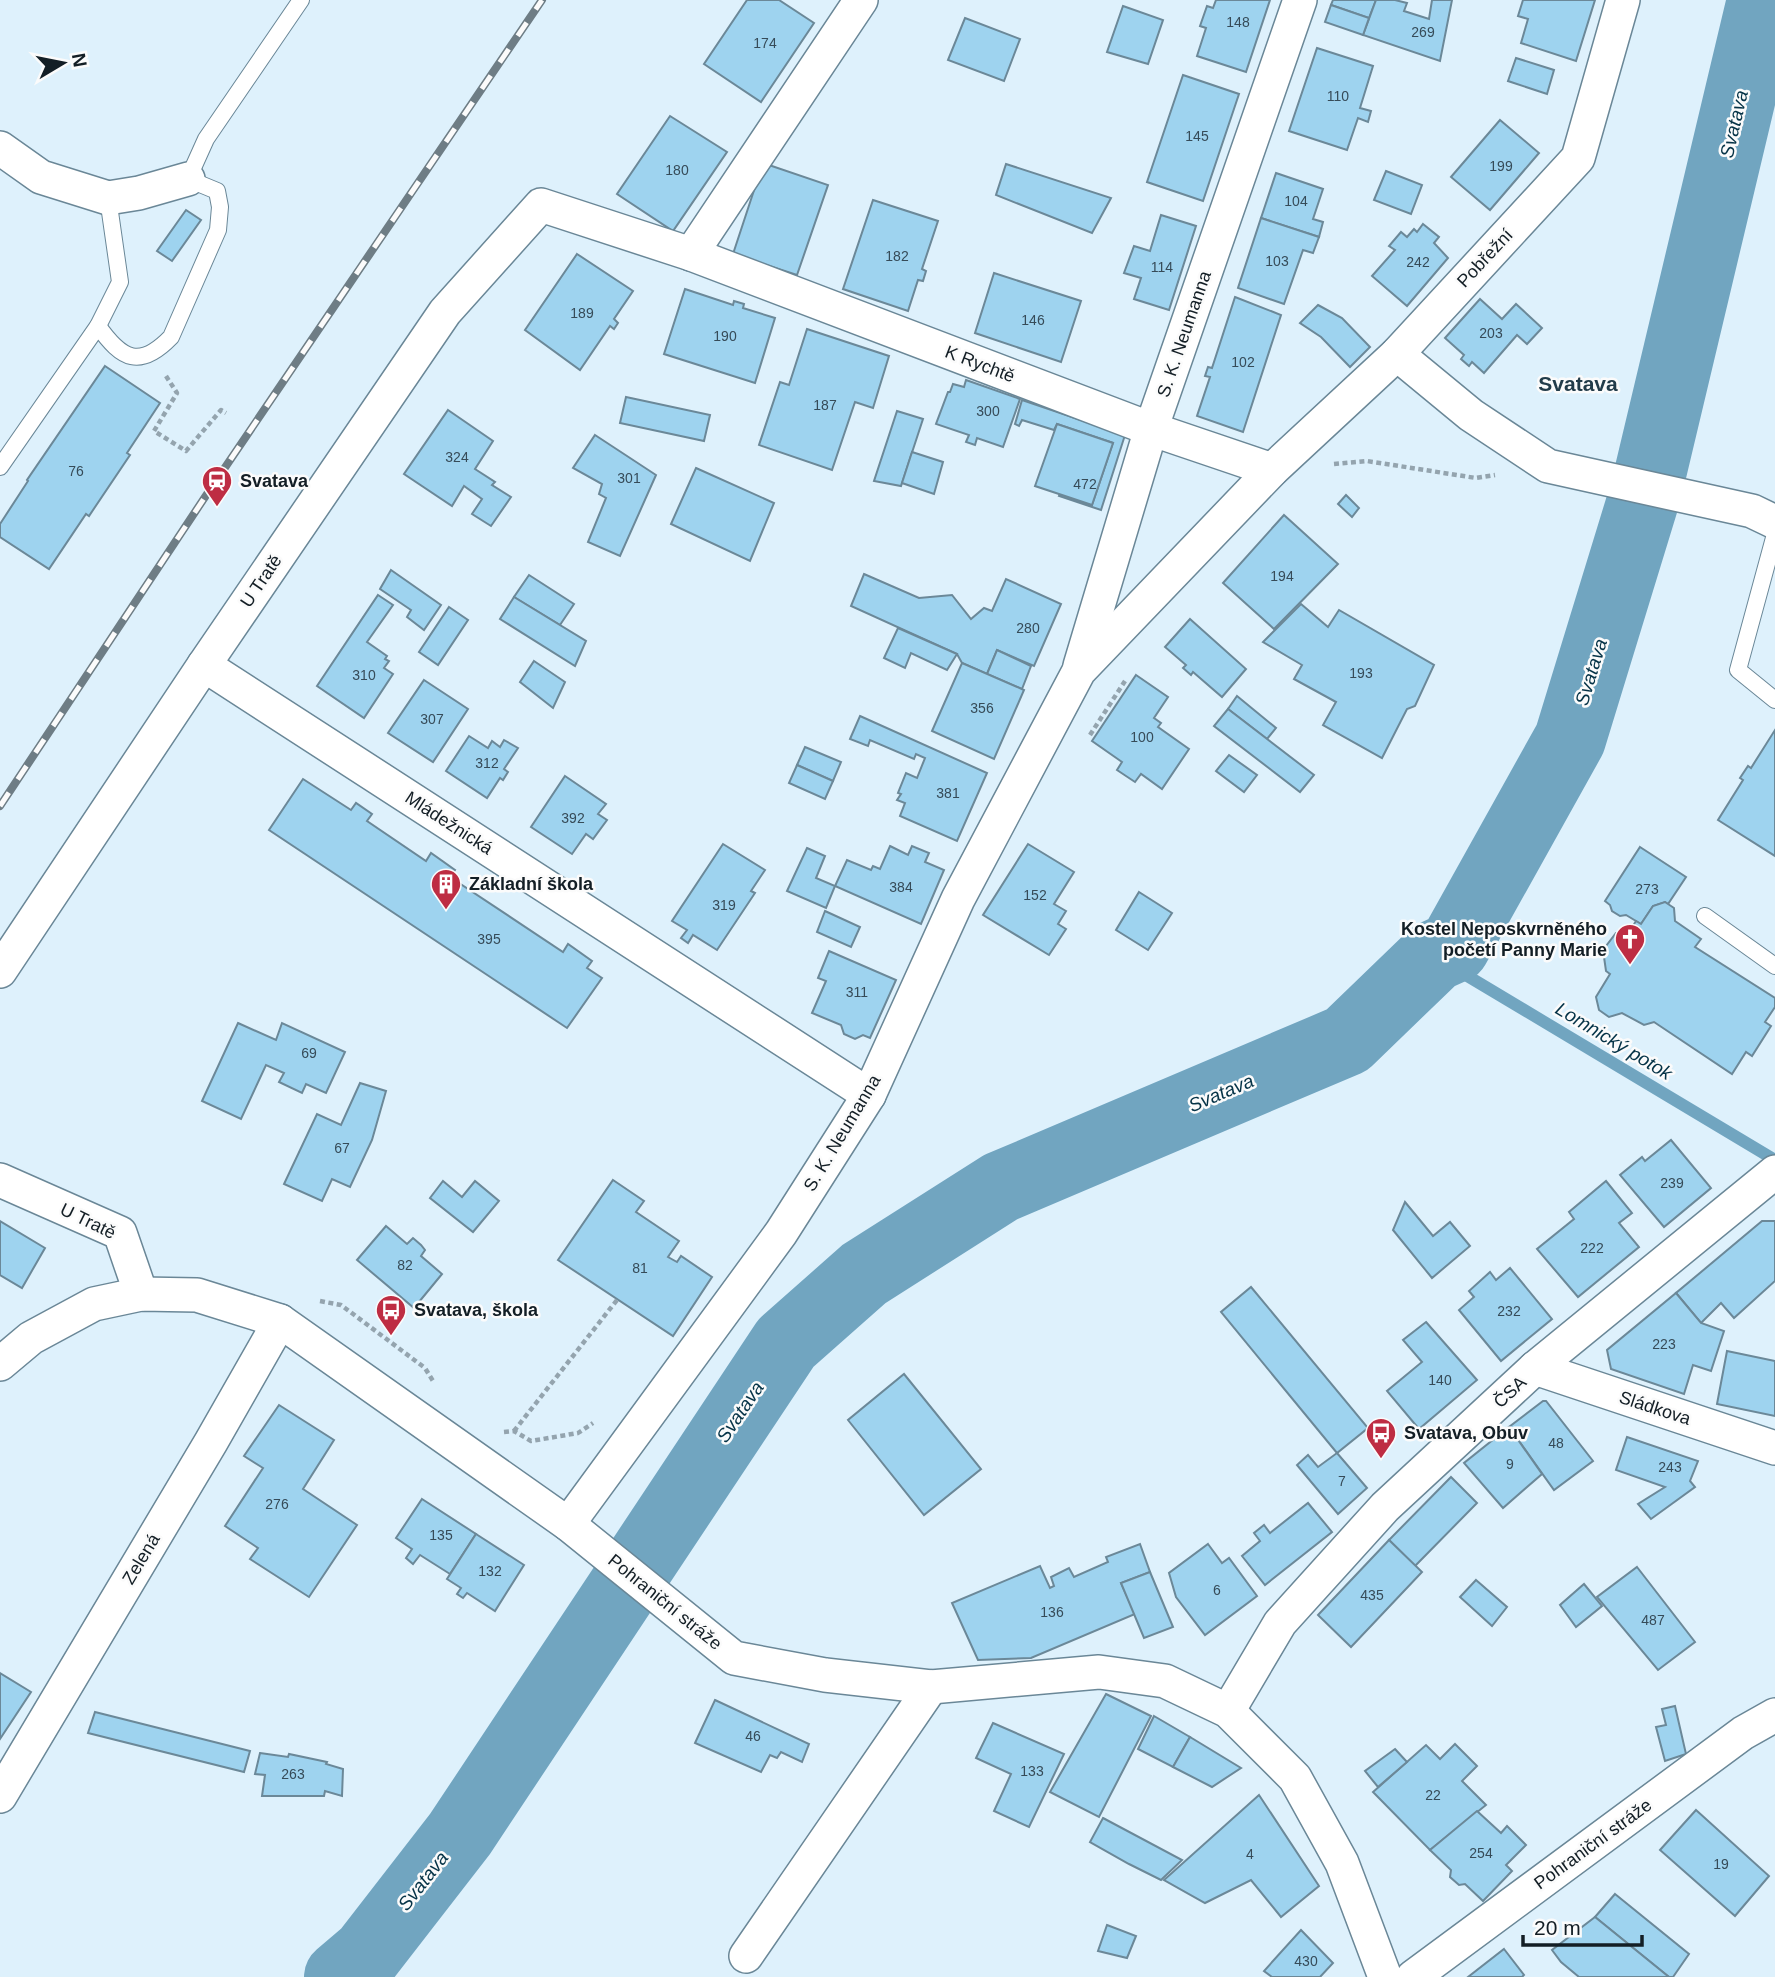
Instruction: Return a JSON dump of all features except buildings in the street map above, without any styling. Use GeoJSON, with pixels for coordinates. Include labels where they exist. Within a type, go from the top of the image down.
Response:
{"type":"FeatureCollection","features":[{"type":"Feature","properties":{"kind":"street"},"geometry":{"type":"LineString","coordinates":[[691,254],[861,0]]}},
{"type":"Feature","properties":{"kind":"street","name":"S. K. Neumanna"},"geometry":{"type":"LineString","coordinates":[[568,1524],[781,1233],[869,1094],[958,900],[1079,671],[1151,429],[1300,0]]}},
{"type":"Feature","properties":{"kind":"street","name":"Pobřežní"},"geometry":{"type":"LineString","coordinates":[[1272,470],[1396,354],[1578,158],[1623,0]]}},
{"type":"Feature","properties":{"kind":"street"},"geometry":{"type":"LineString","coordinates":[[0,148],[41,177],[108,198],[139,193],[188,179]]}},
{"type":"Feature","properties":{"kind":"street","name":"K Rychtě"},"geometry":{"type":"LineString","coordinates":[[541,205],[691,254],[1151,429],[1272,470]]}},
{"type":"Feature","properties":{"kind":"street","name":"U Tratě"},"geometry":{"type":"LineString","coordinates":[[0,971],[204,665],[445,313],[541,205]]}},
{"type":"Feature","properties":{"kind":"street"},"geometry":{"type":"LineString","coordinates":[[1396,354],[1471,415],[1548,466],[1764,517]]}},
{"type":"Feature","properties":{"kind":"street","name":"S. K. Neumanna"},"geometry":{"type":"LineString","coordinates":[[1079,671],[1272,470]]}},
{"type":"Feature","properties":{"kind":"street","name":"Mládežnická"},"geometry":{"type":"LineString","coordinates":[[204,665],[869,1094]]}},
{"type":"Feature","properties":{"kind":"street","name":"ČSA"},"geometry":{"type":"LineString","coordinates":[[1228,1712],[1280,1623],[1385,1507],[1535,1368],[1767,1179]]}},
{"type":"Feature","properties":{"kind":"street","name":"U Tratě"},"geometry":{"type":"LineString","coordinates":[[0,1180],[120,1233],[141,1294]]}},
{"type":"Feature","properties":{"kind":"street","name":"Pohraniční stráže"},"geometry":{"type":"LineString","coordinates":[[0,1364],[31,1338],[94,1304],[141,1294],[197,1295],[279,1321],[568,1524],[734,1658],[825,1675],[931,1687],[1098,1672],[1165,1681],[1228,1712],[1295,1778],[1342,1863],[1385,1977]]}},
{"type":"Feature","properties":{"kind":"street","name":"Zelená"},"geometry":{"type":"LineString","coordinates":[[0,1797],[211,1442],[279,1321]]}},
{"type":"Feature","properties":{"kind":"street","name":"Sládkova"},"geometry":{"type":"LineString","coordinates":[[1535,1368],[1775,1448]]}},
{"type":"Feature","properties":{"kind":"street"},"geometry":{"type":"LineString","coordinates":[[747,1956],[931,1687]]}},
{"type":"Feature","properties":{"kind":"street","name":"Pohraniční stráže"},"geometry":{"type":"LineString","coordinates":[[1413,1977],[1744,1733],[1775,1715]]}},
{"type":"Feature","properties":{"kind":"lane"},"geometry":{"type":"LineString","coordinates":[[98,326],[118,350],[134,357],[153,353],[171,337],[218,230],[220,207],[217,191],[188,179],[206,139],[301,0]]}},
{"type":"Feature","properties":{"kind":"lane"},"geometry":{"type":"LineString","coordinates":[[0,467],[98,326],[120,282],[108,198]]}},
{"type":"Feature","properties":{"kind":"lane"},"geometry":{"type":"LineString","coordinates":[[1775,534],[1738,670],[1775,700]]}},
{"type":"Feature","properties":{"kind":"lane"},"geometry":{"type":"LineString","coordinates":[[1705,916],[1775,966]]}},
{"type":"Feature","properties":{"kind":"path"},"geometry":{"type":"LineString","coordinates":[[153,353],[177,393],[154,431],[186,451],[221,410],[226,413]]}},
{"type":"Feature","properties":{"kind":"path"},"geometry":{"type":"LineString","coordinates":[[1272,470],[1367,461],[1476,478],[1548,466]]}},
{"type":"Feature","properties":{"kind":"path"},"geometry":{"type":"LineString","coordinates":[[1086,743],[1129,675]]}},
{"type":"Feature","properties":{"kind":"path"},"geometry":{"type":"LineString","coordinates":[[309,1299],[341,1306],[425,1368],[438,1389]]}},
{"type":"Feature","properties":{"kind":"path"},"geometry":{"type":"LineString","coordinates":[[514,1431],[617,1300]]}},
{"type":"Feature","properties":{"kind":"path"},"geometry":{"type":"LineString","coordinates":[[501,1432],[514,1431],[531,1441],[578,1433],[600,1418]]}},
{"type":"Feature","properties":{"kind":"waterway","name":"Svatava"},"geometry":{"type":"LineString","coordinates":[[340,1977],[367,1954],[460,1834],[786,1343],[864,1274],[1001,1187],[1347,1040],[1434,956],[1454,947],[1570,739],[1646,491],[1763,0]]}},
{"type":"Feature","properties":{"kind":"waterway","name":"Lomnický potok"},"geometry":{"type":"LineString","coordinates":[[1434,956],[1775,1160]]}},
{"type":"Feature","properties":{"kind":"railway"},"geometry":{"type":"LineString","coordinates":[[0,806],[205,497],[542,0]]}},
{"type":"Feature","properties":{"kind":"place","name":"Svatava"},"geometry":{"type":"Point","coordinates":[217,508]}},
{"type":"Feature","properties":{"kind":"place","name":"Základní škola"},"geometry":{"type":"Point","coordinates":[446,911]}},
{"type":"Feature","properties":{"kind":"place","name":"Kostel Neposkvrněného početí Panny Marie"},"geometry":{"type":"Point","coordinates":[1630,966]}},
{"type":"Feature","properties":{"kind":"place","name":"Svatava, škola"},"geometry":{"type":"Point","coordinates":[391,1337]}},
{"type":"Feature","properties":{"kind":"place","name":"Svatava, Obuv"},"geometry":{"type":"Point","coordinates":[1381,1460]}},
{"type":"Feature","properties":{"kind":"district","name":"Svatava"},"geometry":{"type":"Point","coordinates":[1578,383]}}]}
